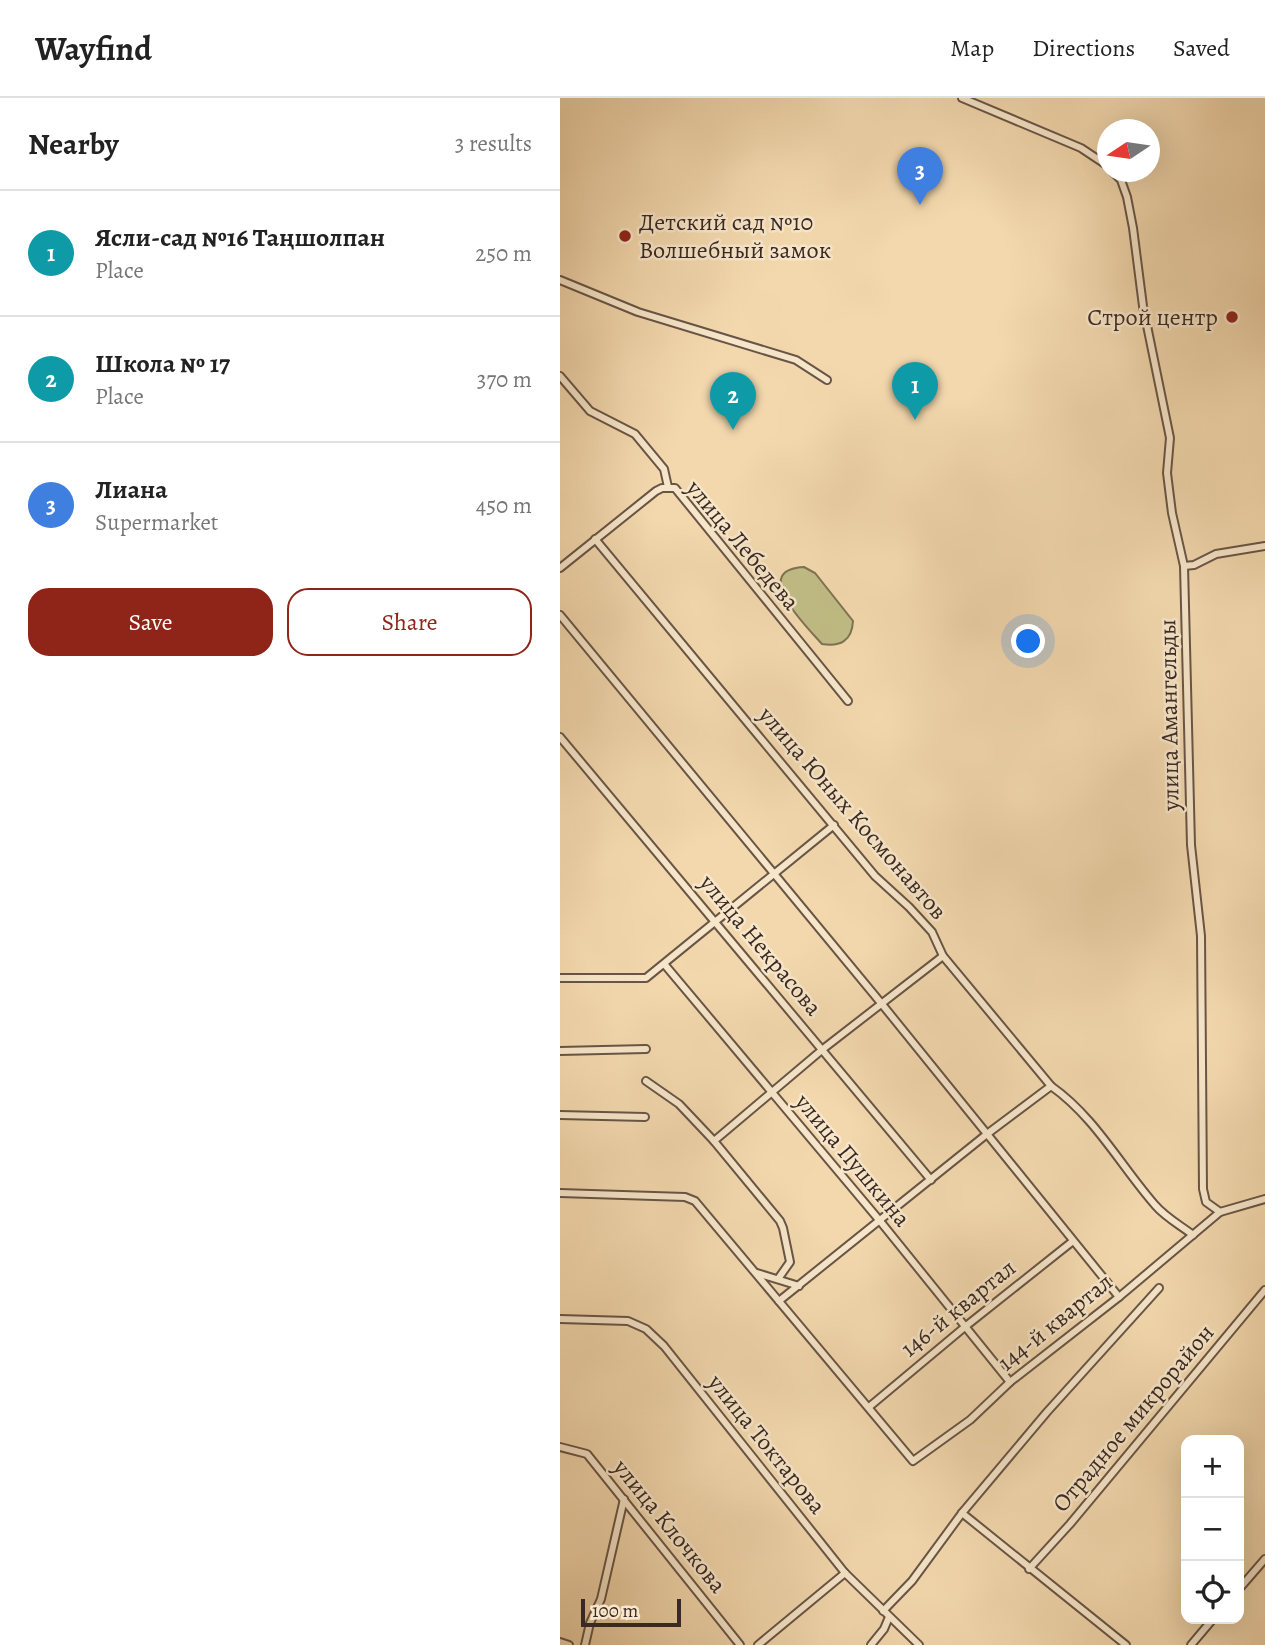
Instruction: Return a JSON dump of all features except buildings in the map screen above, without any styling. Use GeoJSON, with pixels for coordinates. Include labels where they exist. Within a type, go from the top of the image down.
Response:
{"type":"FeatureCollection","features":[{"type":"Feature","properties":{"kind":"street"},"geometry":{"type":"LineString","coordinates":[[962,98],[1081,148],[1097,159]]}},
{"type":"Feature","properties":{"kind":"street","name":"улица Амангельды"},"geometry":{"type":"LineString","coordinates":[[1122,182],[1133,228],[1143,306],[1170,438],[1167,473],[1172,513],[1185,566],[1191,845],[1201,936],[1203,1189],[1206,1202],[1220,1212]]}},
{"type":"Feature","properties":{"kind":"street"},"geometry":{"type":"LineString","coordinates":[[560,280],[671,323],[796,360],[827,380]]}},
{"type":"Feature","properties":{"kind":"street"},"geometry":{"type":"LineString","coordinates":[[560,376],[590,411],[635,434],[664,469],[668,487]]}},
{"type":"Feature","properties":{"kind":"street","name":"улица Лебедева"},"geometry":{"type":"LineString","coordinates":[[560,568],[656,491],[675,488],[848,701]]}},
{"type":"Feature","properties":{"kind":"street","name":"улица Юных Космонавтов"},"geometry":{"type":"LineString","coordinates":[[595,539],[875,876],[932,932],[943,956],[1051,1086],[1069,1099],[1092,1124],[1156,1206],[1193,1235]]}},
{"type":"Feature","properties":{"kind":"street"},"geometry":{"type":"LineString","coordinates":[[1185,566],[1194,565],[1216,554],[1265,546]]}},
{"type":"Feature","properties":{"kind":"street"},"geometry":{"type":"LineString","coordinates":[[560,615],[881,1003],[1119,1297]]}},
{"type":"Feature","properties":{"kind":"street","name":"улица Некрасова"},"geometry":{"type":"LineString","coordinates":[[560,737],[931,1180]]}},
{"type":"Feature","properties":{"kind":"street"},"geometry":{"type":"LineString","coordinates":[[560,978],[646,978],[834,825]]}},
{"type":"Feature","properties":{"kind":"street"},"geometry":{"type":"LineString","coordinates":[[715,1140],[823,1048],[943,956]]}},
{"type":"Feature","properties":{"kind":"street","name":"улица Пушкина"},"geometry":{"type":"LineString","coordinates":[[665,965],[880,1221],[1010,1382]]}},
{"type":"Feature","properties":{"kind":"street"},"geometry":{"type":"LineString","coordinates":[[560,1051],[646,1049]]}},
{"type":"Feature","properties":{"kind":"street"},"geometry":{"type":"LineString","coordinates":[[646,1081],[680,1104],[715,1140],[783,1228],[790,1262],[778,1279]]}},
{"type":"Feature","properties":{"kind":"street"},"geometry":{"type":"LineString","coordinates":[[779,1301],[987,1133],[1051,1086]]}},
{"type":"Feature","properties":{"kind":"street"},"geometry":{"type":"LineString","coordinates":[[560,1115],[645,1117]]}},
{"type":"Feature","properties":{"kind":"street"},"geometry":{"type":"LineString","coordinates":[[560,1193],[685,1197],[695,1201],[869,1407]]}},
{"type":"Feature","properties":{"kind":"street"},"geometry":{"type":"LineString","coordinates":[[1220,1212],[1265,1199]]}},
{"type":"Feature","properties":{"kind":"street","name":"144-й квартал"},"geometry":{"type":"LineString","coordinates":[[869,1407],[913,1461],[961,1428],[1010,1382],[1119,1297],[1220,1212]]}},
{"type":"Feature","properties":{"kind":"street","name":"146-й квартал"},"geometry":{"type":"LineString","coordinates":[[869,1407],[965,1326],[1073,1241]]}},
{"type":"Feature","properties":{"kind":"street"},"geometry":{"type":"LineString","coordinates":[[755,1272],[799,1286]]}},
{"type":"Feature","properties":{"kind":"street"},"geometry":{"type":"LineString","coordinates":[[883,1611],[912,1581],[962,1513],[1047,1412],[1158,1288]]}},
{"type":"Feature","properties":{"kind":"street","name":"Отрадное микрорайон"},"geometry":{"type":"LineString","coordinates":[[1029,1569],[1070,1524],[1265,1290]]}},
{"type":"Feature","properties":{"kind":"street","name":"улица Токтарова"},"geometry":{"type":"LineString","coordinates":[[560,1319],[628,1321],[646,1329],[664,1346],[845,1573],[919,1645]]}},
{"type":"Feature","properties":{"kind":"street","name":"улица Клочкова"},"geometry":{"type":"LineString","coordinates":[[560,1447],[587,1454],[740,1645]]}},
{"type":"Feature","properties":{"kind":"street"},"geometry":{"type":"LineString","coordinates":[[585,1645],[590,1623],[601,1599],[624,1499]]}},
{"type":"Feature","properties":{"kind":"street"},"geometry":{"type":"LineString","coordinates":[[962,1513],[1126,1645]]}},
{"type":"Feature","properties":{"kind":"street"},"geometry":{"type":"LineString","coordinates":[[1244,1583],[1265,1559]]}},
{"type":"Feature","properties":{"kind":"street"},"geometry":{"type":"LineString","coordinates":[[758,1645],[845,1573]]}},
{"type":"Feature","properties":{"kind":"street"},"geometry":{"type":"LineString","coordinates":[[872,1645],[889,1617]]}},
{"type":"Feature","properties":{"kind":"street"},"geometry":{"type":"LineString","coordinates":[[1191,1645],[1209,1624]]}},
{"type":"Feature","properties":{"kind":"street"},"geometry":{"type":"LineString","coordinates":[[560,1642],[569,1645]]}},
{"type":"Feature","properties":{"kind":"shaded area"},"geometry":{"type":"Polygon","coordinates":[[[804,567],[815,573],[853,621],[850,633],[844,641],[822,644],[787,601],[781,588],[781,578],[788,571],[804,567]]]}},
{"type":"Feature","properties":{"kind":"place","name":"Лиана"},"geometry":{"type":"Point","coordinates":[920,205]}},
{"type":"Feature","properties":{"kind":"place","name":"Детский сад №10 Волшебный замок"},"geometry":{"type":"Point","coordinates":[625,236]}},
{"type":"Feature","properties":{"kind":"place","name":"Строй центр"},"geometry":{"type":"Point","coordinates":[1232,317]}},
{"type":"Feature","properties":{"kind":"place","name":"Ясли-сад №16 Таңшолпан"},"geometry":{"type":"Point","coordinates":[915,420]}},
{"type":"Feature","properties":{"kind":"place","name":"Школа № 17"},"geometry":{"type":"Point","coordinates":[733,430]}}]}
